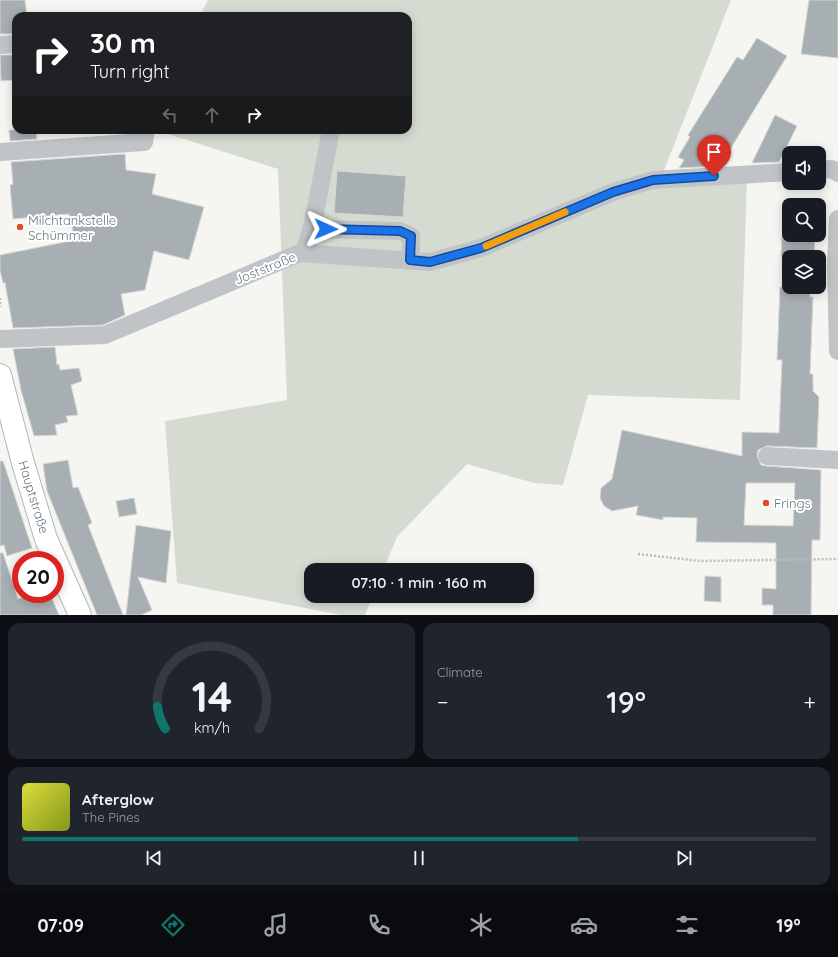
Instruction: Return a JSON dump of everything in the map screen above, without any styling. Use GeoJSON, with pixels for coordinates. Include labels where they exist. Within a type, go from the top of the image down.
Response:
{"type":"FeatureCollection","features":[{"type":"Feature","properties":{"kind":"main road","name":"Hauptstraße"},"geometry":{"type":"LineString","coordinates":[[0,375],[23,463],[46,539],[80,615]]}},
{"type":"Feature","properties":{"kind":"street"},"geometry":{"type":"LineString","coordinates":[[0,45],[12,44]]}},
{"type":"Feature","properties":{"kind":"street"},"geometry":{"type":"LineString","coordinates":[[0,152],[144,142],[145,134]]}},
{"type":"Feature","properties":{"kind":"street"},"geometry":{"type":"LineString","coordinates":[[304,253],[311,229],[330,134]]}},
{"type":"Feature","properties":{"kind":"street"},"geometry":{"type":"LineString","coordinates":[[826,169],[832,169],[838,173]]}},
{"type":"Feature","properties":{"kind":"street","name":"Joststraße"},"geometry":{"type":"LineString","coordinates":[[0,339],[104,335],[300,253],[430,262],[481,248],[613,192],[653,180],[782,172]]}},
{"type":"Feature","properties":{"kind":"street"},"geometry":{"type":"LineString","coordinates":[[838,219],[836,265],[838,351]]}},
{"type":"Feature","properties":{"kind":"street"},"geometry":{"type":"LineString","coordinates":[[311,229],[400,231],[411,236],[410,260]]}},
{"type":"Feature","properties":{"kind":"street"},"geometry":{"type":"LineString","coordinates":[[767,456],[838,460]]}},
{"type":"Feature","properties":{"kind":"path"},"geometry":{"type":"LineString","coordinates":[[0,298],[0,307]]}},
{"type":"Feature","properties":{"kind":"path"},"geometry":{"type":"LineString","coordinates":[[638,554],[701,560],[838,559]]}},
{"type":"Feature","properties":{"kind":"shaded area"},"geometry":{"type":"Polygon","coordinates":[[[208,0],[731,0],[657,188],[747,177],[740,400],[588,395],[563,485],[534,483],[467,464],[397,537],[386,563],[304,563],[304,603],[370,603],[365,615],[341,615],[177,583],[165,421],[287,400],[278,169],[168,134],[412,134],[412,12],[202,12],[208,0]]]}},
{"type":"Feature","properties":{"kind":"building"},"geometry":{"type":"Polygon","coordinates":[[[0,0],[25,0],[26,12],[12,12],[12,34],[0,34],[0,0]]]}},
{"type":"Feature","properties":{"kind":"building"},"geometry":{"type":"Polygon","coordinates":[[[809,0],[838,0],[838,58],[801,54],[809,0]]]}},
{"type":"Feature","properties":{"kind":"building"},"geometry":{"type":"Polygon","coordinates":[[[757,38],[787,56],[720,166],[679,168],[684,160],[678,157],[690,137],[688,135],[737,57],[743,60],[757,38]]]}},
{"type":"Feature","properties":{"kind":"building"},"geometry":{"type":"Polygon","coordinates":[[[0,55],[12,55],[12,80],[1,81],[0,55]]]}},
{"type":"Feature","properties":{"kind":"building"},"geometry":{"type":"Polygon","coordinates":[[[775,115],[797,126],[787,146],[782,146],[782,156],[779,162],[752,163],[775,115]]]}},
{"type":"Feature","properties":{"kind":"building"},"geometry":{"type":"Polygon","coordinates":[[[9,130],[12,130],[12,134],[36,134],[37,139],[10,141],[9,130]]]}},
{"type":"Feature","properties":{"kind":"building"},"geometry":{"type":"Polygon","coordinates":[[[125,154],[126,170],[156,174],[152,194],[204,207],[189,260],[154,251],[145,290],[121,294],[125,315],[103,325],[13,328],[5,283],[3,283],[0,270],[0,255],[75,240],[69,214],[13,219],[10,185],[13,184],[11,162],[125,154]]]}},
{"type":"Feature","properties":{"kind":"building"},"geometry":{"type":"Polygon","coordinates":[[[337,171],[406,176],[403,217],[334,213],[337,171]]]}},
{"type":"Feature","properties":{"kind":"building"},"geometry":{"type":"Polygon","coordinates":[[[782,235],[782,242],[815,242],[814,250],[782,250],[781,257],[782,235]]]}},
{"type":"Feature","properties":{"kind":"building"},"geometry":{"type":"Polygon","coordinates":[[[780,287],[782,287],[782,294],[810,294],[810,297],[813,297],[810,374],[813,374],[813,391],[819,397],[817,448],[767,446],[758,450],[757,456],[761,465],[821,470],[820,540],[812,540],[811,615],[773,615],[773,605],[762,605],[762,588],[776,589],[776,543],[696,542],[697,518],[663,517],[663,520],[636,515],[638,506],[612,511],[604,506],[600,498],[601,488],[612,479],[622,430],[742,456],[742,432],[779,433],[782,360],[777,360],[780,287]],[[746,483],[744,525],[793,526],[795,483],[746,483]]]}},
{"type":"Feature","properties":{"kind":"building"},"geometry":{"type":"Polygon","coordinates":[[[55,347],[57,365],[59,364],[60,370],[79,368],[82,381],[71,385],[78,415],[66,416],[68,422],[55,425],[57,435],[34,436],[21,390],[13,349],[55,347]]]}},
{"type":"Feature","properties":{"kind":"building"},"geometry":{"type":"Polygon","coordinates":[[[68,460],[73,488],[78,487],[92,523],[88,525],[123,615],[97,615],[47,491],[43,464],[68,460]]]}},
{"type":"Feature","properties":{"kind":"building"},"geometry":{"type":"Polygon","coordinates":[[[0,461],[3,461],[32,548],[23,551],[12,551],[12,554],[7,556],[4,545],[0,546],[0,461]]]}},
{"type":"Feature","properties":{"kind":"building"},"geometry":{"type":"Polygon","coordinates":[[[134,498],[137,514],[119,517],[116,501],[134,498]]]}},
{"type":"Feature","properties":{"kind":"building"},"geometry":{"type":"Polygon","coordinates":[[[136,525],[171,531],[166,583],[138,577],[152,610],[141,615],[126,615],[136,525]]]}},
{"type":"Feature","properties":{"kind":"building"},"geometry":{"type":"Polygon","coordinates":[[[0,553],[3,553],[12,581],[12,603],[54,603],[59,615],[0,615],[0,553]]]}},
{"type":"Feature","properties":{"kind":"building"},"geometry":{"type":"Polygon","coordinates":[[[705,576],[721,577],[721,602],[704,601],[705,576]]]}},
{"type":"Feature","properties":{"kind":"slow traffic"},"geometry":{"type":"LineString","coordinates":[[486,246],[565,212]]}},
{"type":"Feature","properties":{"kind":"place","name":"Milchtankstelle Schümmer"},"geometry":{"type":"Point","coordinates":[20,227]}},
{"type":"Feature","properties":{"kind":"place","name":"Frings"},"geometry":{"type":"Point","coordinates":[766,503]}},
{"type":"Feature","properties":{"kind":"route"},"geometry":{"type":"LineString","coordinates":[[326,229],[400,231],[411,236],[410,260],[430,262],[481,248],[613,192],[653,180],[714,176]]}}]}
